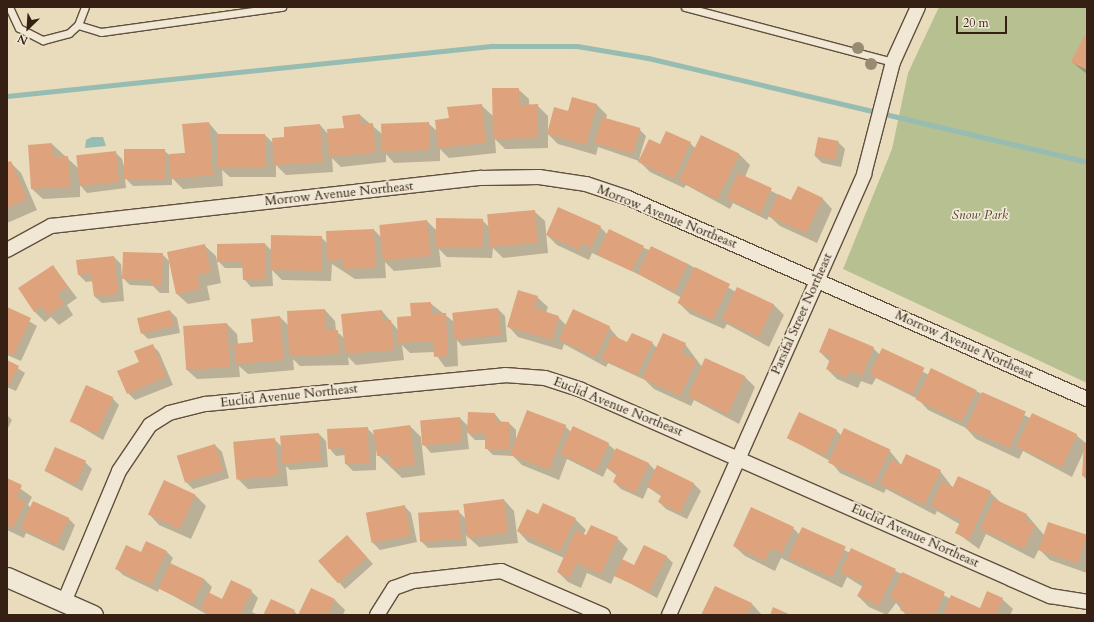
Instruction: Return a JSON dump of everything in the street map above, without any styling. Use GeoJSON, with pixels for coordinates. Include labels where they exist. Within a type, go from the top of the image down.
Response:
{"type":"FeatureCollection","features":[{"type":"Feature","properties":{"kind":"street","name":"Parsifal Street Northeast"},"geometry":{"type":"LineString","coordinates":[[669,615],[864,174],[875,138],[884,94],[893,62],[918,7]]}},
{"type":"Feature","properties":{"kind":"street","name":"Morrow Avenue Northeast"},"geometry":{"type":"LineString","coordinates":[[7,250],[51,226],[481,178],[539,177],[586,184],[628,198],[1087,399]]}},
{"type":"Feature","properties":{"kind":"street","name":"Euclid Avenue Northeast"},"geometry":{"type":"LineString","coordinates":[[64,602],[119,471],[137,442],[150,425],[169,413],[206,404],[505,375],[545,378],[739,458],[1050,596],[1087,602]]}},
{"type":"Feature","properties":{"kind":"street"},"geometry":{"type":"LineString","coordinates":[[377,615],[394,588],[414,581],[501,571],[603,615]]}},
{"type":"Feature","properties":{"kind":"street"},"geometry":{"type":"LineString","coordinates":[[7,577],[93,615]]}},
{"type":"Feature","properties":{"kind":"lane"},"geometry":{"type":"LineString","coordinates":[[8,7],[19,28],[43,40],[57,39],[78,25],[85,7]]}},
{"type":"Feature","properties":{"kind":"lane"},"geometry":{"type":"LineString","coordinates":[[78,25],[101,32],[282,7]]}},
{"type":"Feature","properties":{"kind":"lane"},"geometry":{"type":"LineString","coordinates":[[685,7],[893,62]]}},
{"type":"Feature","properties":{"kind":"green space","name":"Snow Park"},"geometry":{"type":"Polygon","coordinates":[[[939,7],[1087,7],[1087,383],[843,269],[892,149],[908,73],[939,7]]]}},
{"type":"Feature","properties":{"kind":"water"},"geometry":{"type":"Polygon","coordinates":[[[92,137],[103,137],[106,146],[85,148],[86,140],[92,137]]]}},
{"type":"Feature","properties":{"kind":"building"},"geometry":{"type":"Polygon","coordinates":[[[1084,36],[1087,37],[1087,70],[1071,62],[1084,36]]]}},
{"type":"Feature","properties":{"kind":"building"},"geometry":{"type":"Polygon","coordinates":[[[492,88],[519,88],[519,105],[538,104],[538,138],[493,139],[492,88]]]}},
{"type":"Feature","properties":{"kind":"building"},"geometry":{"type":"Polygon","coordinates":[[[572,97],[597,104],[586,145],[547,134],[554,107],[568,111],[572,97]]]}},
{"type":"Feature","properties":{"kind":"building"},"geometry":{"type":"Polygon","coordinates":[[[482,104],[486,143],[438,148],[435,120],[449,118],[447,107],[482,104]]]}},
{"type":"Feature","properties":{"kind":"building"},"geometry":{"type":"Polygon","coordinates":[[[360,114],[361,125],[373,123],[376,152],[329,157],[327,129],[344,128],[342,116],[360,114]]]}},
{"type":"Feature","properties":{"kind":"building"},"geometry":{"type":"Polygon","coordinates":[[[602,117],[640,128],[633,154],[595,143],[602,117]]]}},
{"type":"Feature","properties":{"kind":"building"},"geometry":{"type":"Polygon","coordinates":[[[209,122],[213,175],[171,179],[169,154],[185,153],[182,124],[209,122]]]}},
{"type":"Feature","properties":{"kind":"building"},"geometry":{"type":"Polygon","coordinates":[[[429,122],[430,150],[382,152],[381,124],[429,122]]]}},
{"type":"Feature","properties":{"kind":"building"},"geometry":{"type":"Polygon","coordinates":[[[320,124],[323,162],[274,165],[272,138],[284,137],[284,127],[320,124]]]}},
{"type":"Feature","properties":{"kind":"building"},"geometry":{"type":"Polygon","coordinates":[[[666,131],[691,142],[674,179],[638,162],[649,139],[660,144],[666,131]]]}},
{"type":"Feature","properties":{"kind":"building"},"geometry":{"type":"Polygon","coordinates":[[[218,134],[265,134],[265,167],[218,167],[218,134]]]}},
{"type":"Feature","properties":{"kind":"building"},"geometry":{"type":"Polygon","coordinates":[[[701,135],[740,154],[717,200],[679,181],[701,135]]]}},
{"type":"Feature","properties":{"kind":"building"},"geometry":{"type":"Polygon","coordinates":[[[818,137],[839,141],[835,160],[814,156],[818,137]]]}},
{"type":"Feature","properties":{"kind":"building"},"geometry":{"type":"Polygon","coordinates":[[[52,143],[53,157],[68,156],[70,187],[31,189],[28,145],[52,143]]]}},
{"type":"Feature","properties":{"kind":"building"},"geometry":{"type":"Polygon","coordinates":[[[124,149],[165,149],[165,179],[124,179],[124,149]]]}},
{"type":"Feature","properties":{"kind":"building"},"geometry":{"type":"Polygon","coordinates":[[[116,151],[119,182],[79,186],[76,155],[116,151]]]}},
{"type":"Feature","properties":{"kind":"building"},"geometry":{"type":"Polygon","coordinates":[[[11,161],[27,199],[7,208],[7,162],[11,161]]]}},
{"type":"Feature","properties":{"kind":"building"},"geometry":{"type":"Polygon","coordinates":[[[738,173],[772,188],[760,214],[727,199],[738,173]]]}},
{"type":"Feature","properties":{"kind":"building"},"geometry":{"type":"Polygon","coordinates":[[[798,186],[823,198],[806,233],[768,216],[778,194],[791,200],[798,186]]]}},
{"type":"Feature","properties":{"kind":"building"},"geometry":{"type":"Polygon","coordinates":[[[558,207],[601,226],[591,248],[582,243],[579,250],[546,235],[558,207]]]}},
{"type":"Feature","properties":{"kind":"building"},"geometry":{"type":"Polygon","coordinates":[[[535,210],[538,243],[490,247],[487,214],[535,210]]]}},
{"type":"Feature","properties":{"kind":"building"},"geometry":{"type":"Polygon","coordinates":[[[436,218],[483,219],[482,248],[435,247],[436,218]]]}},
{"type":"Feature","properties":{"kind":"building"},"geometry":{"type":"Polygon","coordinates":[[[427,220],[431,256],[383,261],[379,225],[427,220]]]}},
{"type":"Feature","properties":{"kind":"building"},"geometry":{"type":"Polygon","coordinates":[[[374,229],[376,268],[343,269],[343,260],[327,261],[326,231],[374,229]]]}},
{"type":"Feature","properties":{"kind":"building"},"geometry":{"type":"Polygon","coordinates":[[[609,229],[644,246],[632,271],[597,254],[609,229]]]}},
{"type":"Feature","properties":{"kind":"building"},"geometry":{"type":"Polygon","coordinates":[[[271,235],[322,236],[321,271],[270,270],[271,235]]]}},
{"type":"Feature","properties":{"kind":"building"},"geometry":{"type":"Polygon","coordinates":[[[265,243],[266,279],[243,280],[242,261],[217,262],[217,244],[265,243]]]}},
{"type":"Feature","properties":{"kind":"building"},"geometry":{"type":"Polygon","coordinates":[[[205,244],[211,272],[197,275],[200,289],[176,294],[167,252],[205,244]]]}},
{"type":"Feature","properties":{"kind":"building"},"geometry":{"type":"Polygon","coordinates":[[[651,246],[688,264],[674,292],[637,274],[651,246]]]}},
{"type":"Feature","properties":{"kind":"building"},"geometry":{"type":"Polygon","coordinates":[[[123,252],[163,253],[162,286],[152,286],[152,279],[122,279],[123,252]]]}},
{"type":"Feature","properties":{"kind":"building"},"geometry":{"type":"Polygon","coordinates":[[[114,256],[118,294],[94,296],[91,274],[78,275],[76,260],[114,256]]]}},
{"type":"Feature","properties":{"kind":"building"},"geometry":{"type":"Polygon","coordinates":[[[53,265],[68,287],[57,294],[64,304],[48,315],[42,306],[34,312],[18,288],[53,265]]]}},
{"type":"Feature","properties":{"kind":"building"},"geometry":{"type":"Polygon","coordinates":[[[695,267],[730,284],[713,320],[677,303],[695,267]]]}},
{"type":"Feature","properties":{"kind":"building"},"geometry":{"type":"Polygon","coordinates":[[[737,287],[774,304],[759,337],[722,320],[737,287]]]}},
{"type":"Feature","properties":{"kind":"building"},"geometry":{"type":"Polygon","coordinates":[[[518,290],[538,296],[534,308],[559,316],[552,340],[507,327],[518,290]]]}},
{"type":"Feature","properties":{"kind":"building"},"geometry":{"type":"Polygon","coordinates":[[[431,302],[431,313],[446,313],[448,356],[434,357],[433,341],[398,343],[397,317],[411,316],[410,303],[431,302]]]}},
{"type":"Feature","properties":{"kind":"building"},"geometry":{"type":"Polygon","coordinates":[[[7,307],[31,318],[14,355],[7,352],[7,307]]]}},
{"type":"Feature","properties":{"kind":"building"},"geometry":{"type":"Polygon","coordinates":[[[498,308],[501,335],[455,340],[452,313],[498,308]]]}},
{"type":"Feature","properties":{"kind":"building"},"geometry":{"type":"Polygon","coordinates":[[[325,309],[326,330],[338,330],[339,354],[289,356],[287,311],[325,309]]]}},
{"type":"Feature","properties":{"kind":"building"},"geometry":{"type":"Polygon","coordinates":[[[573,309],[610,326],[596,357],[559,340],[573,309]]]}},
{"type":"Feature","properties":{"kind":"building"},"geometry":{"type":"Polygon","coordinates":[[[170,310],[174,326],[141,334],[137,318],[170,310]]]}},
{"type":"Feature","properties":{"kind":"building"},"geometry":{"type":"Polygon","coordinates":[[[382,310],[383,321],[391,320],[394,350],[345,354],[341,314],[382,310]]]}},
{"type":"Feature","properties":{"kind":"building"},"geometry":{"type":"Polygon","coordinates":[[[280,316],[284,360],[236,364],[234,344],[253,342],[251,319],[280,316]]]}},
{"type":"Feature","properties":{"kind":"building"},"geometry":{"type":"Polygon","coordinates":[[[227,323],[230,367],[186,370],[183,326],[227,323]]]}},
{"type":"Feature","properties":{"kind":"building"},"geometry":{"type":"Polygon","coordinates":[[[829,328],[874,347],[862,376],[850,371],[847,378],[826,369],[831,357],[819,352],[829,328]]]}},
{"type":"Feature","properties":{"kind":"building"},"geometry":{"type":"Polygon","coordinates":[[[632,333],[653,342],[637,375],[601,359],[612,335],[627,342],[632,333]]]}},
{"type":"Feature","properties":{"kind":"building"},"geometry":{"type":"Polygon","coordinates":[[[663,333],[686,343],[681,353],[697,360],[680,396],[642,378],[663,333]]]}},
{"type":"Feature","properties":{"kind":"building"},"geometry":{"type":"Polygon","coordinates":[[[153,344],[166,377],[127,394],[117,371],[139,362],[134,351],[153,344]]]}},
{"type":"Feature","properties":{"kind":"building"},"geometry":{"type":"Polygon","coordinates":[[[882,348],[925,368],[912,394],[870,374],[882,348]]]}},
{"type":"Feature","properties":{"kind":"building"},"geometry":{"type":"Polygon","coordinates":[[[705,358],[745,376],[728,414],[688,396],[705,358]]]}},
{"type":"Feature","properties":{"kind":"building"},"geometry":{"type":"Polygon","coordinates":[[[7,360],[19,366],[9,385],[7,384],[7,360]]]}},
{"type":"Feature","properties":{"kind":"building"},"geometry":{"type":"Polygon","coordinates":[[[931,368],[977,390],[961,422],[916,399],[931,368]]]}},
{"type":"Feature","properties":{"kind":"building"},"geometry":{"type":"Polygon","coordinates":[[[86,385],[113,397],[97,434],[70,422],[86,385]]]}},
{"type":"Feature","properties":{"kind":"building"},"geometry":{"type":"Polygon","coordinates":[[[982,392],[1026,412],[1010,448],[966,429],[982,392]]]}},
{"type":"Feature","properties":{"kind":"building"},"geometry":{"type":"Polygon","coordinates":[[[527,410],[566,425],[549,470],[510,455],[527,410]]]}},
{"type":"Feature","properties":{"kind":"building"},"geometry":{"type":"Polygon","coordinates":[[[468,412],[495,413],[495,421],[509,422],[509,449],[485,449],[485,434],[467,433],[468,412]]]}},
{"type":"Feature","properties":{"kind":"building"},"geometry":{"type":"Polygon","coordinates":[[[799,412],[837,430],[825,456],[787,438],[799,412]]]}},
{"type":"Feature","properties":{"kind":"building"},"geometry":{"type":"Polygon","coordinates":[[[1032,413],[1077,434],[1062,468],[1016,447],[1032,413]]]}},
{"type":"Feature","properties":{"kind":"building"},"geometry":{"type":"Polygon","coordinates":[[[460,417],[462,442],[422,445],[420,420],[460,417]]]}},
{"type":"Feature","properties":{"kind":"building"},"geometry":{"type":"Polygon","coordinates":[[[410,425],[415,465],[391,468],[389,455],[377,456],[373,430],[410,425]]]}},
{"type":"Feature","properties":{"kind":"building"},"geometry":{"type":"Polygon","coordinates":[[[573,426],[609,443],[596,471],[560,454],[573,426]]]}},
{"type":"Feature","properties":{"kind":"building"},"geometry":{"type":"Polygon","coordinates":[[[368,427],[369,463],[345,464],[344,448],[328,449],[327,429],[368,427]]]}},
{"type":"Feature","properties":{"kind":"building"},"geometry":{"type":"Polygon","coordinates":[[[844,428],[890,450],[874,484],[828,462],[844,428]]]}},
{"type":"Feature","properties":{"kind":"building"},"geometry":{"type":"Polygon","coordinates":[[[319,433],[321,461],[282,464],[280,436],[319,433]]]}},
{"type":"Feature","properties":{"kind":"building"},"geometry":{"type":"Polygon","coordinates":[[[275,438],[278,476],[236,480],[233,442],[275,438]]]}},
{"type":"Feature","properties":{"kind":"building"},"geometry":{"type":"Polygon","coordinates":[[[1084,443],[1087,443],[1087,476],[1082,476],[1084,443]]]}},
{"type":"Feature","properties":{"kind":"building"},"geometry":{"type":"Polygon","coordinates":[[[215,444],[223,471],[185,482],[177,456],[215,444]]]}},
{"type":"Feature","properties":{"kind":"building"},"geometry":{"type":"Polygon","coordinates":[[[55,447],[86,461],[75,485],[44,471],[55,447]]]}},
{"type":"Feature","properties":{"kind":"building"},"geometry":{"type":"Polygon","coordinates":[[[616,448],[649,463],[635,493],[613,482],[617,473],[607,468],[616,448]]]}},
{"type":"Feature","properties":{"kind":"building"},"geometry":{"type":"Polygon","coordinates":[[[906,454],[941,470],[924,505],[880,484],[891,460],[901,465],[906,454]]]}},
{"type":"Feature","properties":{"kind":"building"},"geometry":{"type":"Polygon","coordinates":[[[657,465],[694,483],[680,513],[658,502],[662,494],[647,487],[657,465]]]}},
{"type":"Feature","properties":{"kind":"building"},"geometry":{"type":"Polygon","coordinates":[[[958,476],[991,491],[969,540],[955,533],[961,520],[931,506],[942,481],[953,487],[958,476]]]}},
{"type":"Feature","properties":{"kind":"building"},"geometry":{"type":"Polygon","coordinates":[[[7,478],[22,485],[17,497],[26,502],[13,528],[7,525],[7,478]]]}},
{"type":"Feature","properties":{"kind":"building"},"geometry":{"type":"Polygon","coordinates":[[[164,480],[196,495],[180,529],[148,514],[164,480]]]}},
{"type":"Feature","properties":{"kind":"building"},"geometry":{"type":"Polygon","coordinates":[[[504,499],[508,533],[467,538],[463,504],[504,499]]]}},
{"type":"Feature","properties":{"kind":"building"},"geometry":{"type":"Polygon","coordinates":[[[994,499],[1027,514],[1025,520],[1035,525],[1024,549],[980,529],[994,499]]]}},
{"type":"Feature","properties":{"kind":"building"},"geometry":{"type":"Polygon","coordinates":[[[33,501],[69,518],[57,545],[20,528],[33,501]]]}},
{"type":"Feature","properties":{"kind":"building"},"geometry":{"type":"Polygon","coordinates":[[[543,503],[576,518],[560,552],[517,531],[527,509],[538,514],[543,503]]]}},
{"type":"Feature","properties":{"kind":"building"},"geometry":{"type":"Polygon","coordinates":[[[405,505],[411,535],[372,543],[366,513],[405,505]]]}},
{"type":"Feature","properties":{"kind":"building"},"geometry":{"type":"Polygon","coordinates":[[[751,507],[794,527],[782,553],[771,548],[765,561],[733,546],[751,507]]]}},
{"type":"Feature","properties":{"kind":"building"},"geometry":{"type":"Polygon","coordinates":[[[459,510],[461,539],[420,542],[418,513],[459,510]]]}},
{"type":"Feature","properties":{"kind":"building"},"geometry":{"type":"Polygon","coordinates":[[[1048,522],[1087,535],[1078,563],[1039,551],[1048,522]]]}},
{"type":"Feature","properties":{"kind":"building"},"geometry":{"type":"Polygon","coordinates":[[[591,525],[618,537],[601,574],[576,563],[570,578],[557,572],[576,530],[586,535],[591,525]]]}},
{"type":"Feature","properties":{"kind":"building"},"geometry":{"type":"Polygon","coordinates":[[[802,527],[846,547],[832,578],[788,558],[802,527]]]}},
{"type":"Feature","properties":{"kind":"building"},"geometry":{"type":"Polygon","coordinates":[[[347,535],[367,557],[338,583],[318,561],[347,535]]]}},
{"type":"Feature","properties":{"kind":"building"},"geometry":{"type":"Polygon","coordinates":[[[146,541],[167,551],[151,585],[115,569],[126,545],[141,552],[146,541]]]}},
{"type":"Feature","properties":{"kind":"building"},"geometry":{"type":"Polygon","coordinates":[[[644,545],[667,556],[649,592],[614,576],[622,559],[634,565],[644,545]]]}},
{"type":"Feature","properties":{"kind":"building"},"geometry":{"type":"Polygon","coordinates":[[[851,548],[896,569],[879,606],[857,596],[864,583],[840,572],[851,548]]]}},
{"type":"Feature","properties":{"kind":"building"},"geometry":{"type":"Polygon","coordinates":[[[170,563],[204,579],[193,604],[158,588],[170,563]]]}},
{"type":"Feature","properties":{"kind":"building"},"geometry":{"type":"Polygon","coordinates":[[[902,572],[945,592],[935,615],[911,615],[900,610],[902,604],[890,598],[902,572]]]}},
{"type":"Feature","properties":{"kind":"building"},"geometry":{"type":"Polygon","coordinates":[[[231,580],[252,590],[240,615],[213,615],[201,609],[208,592],[222,599],[231,580]]]}},
{"type":"Feature","properties":{"kind":"building"},"geometry":{"type":"Polygon","coordinates":[[[715,586],[752,603],[746,615],[701,615],[715,586]]]}},
{"type":"Feature","properties":{"kind":"building"},"geometry":{"type":"Polygon","coordinates":[[[311,588],[335,599],[328,615],[298,615],[311,588]]]}},
{"type":"Feature","properties":{"kind":"building"},"geometry":{"type":"Polygon","coordinates":[[[987,591],[1003,598],[996,615],[943,615],[951,595],[980,608],[987,591]]]}},
{"type":"Feature","properties":{"kind":"building"},"geometry":{"type":"Polygon","coordinates":[[[271,599],[295,610],[292,615],[263,615],[271,599]]]}},
{"type":"Feature","properties":{"kind":"building"},"geometry":{"type":"Polygon","coordinates":[[[773,607],[791,615],[770,615],[773,607]]]}},
{"type":"Feature","properties":{"kind":"waterway"},"geometry":{"type":"LineString","coordinates":[[7,96],[493,46],[577,46],[648,58],[1087,162]]}}]}
